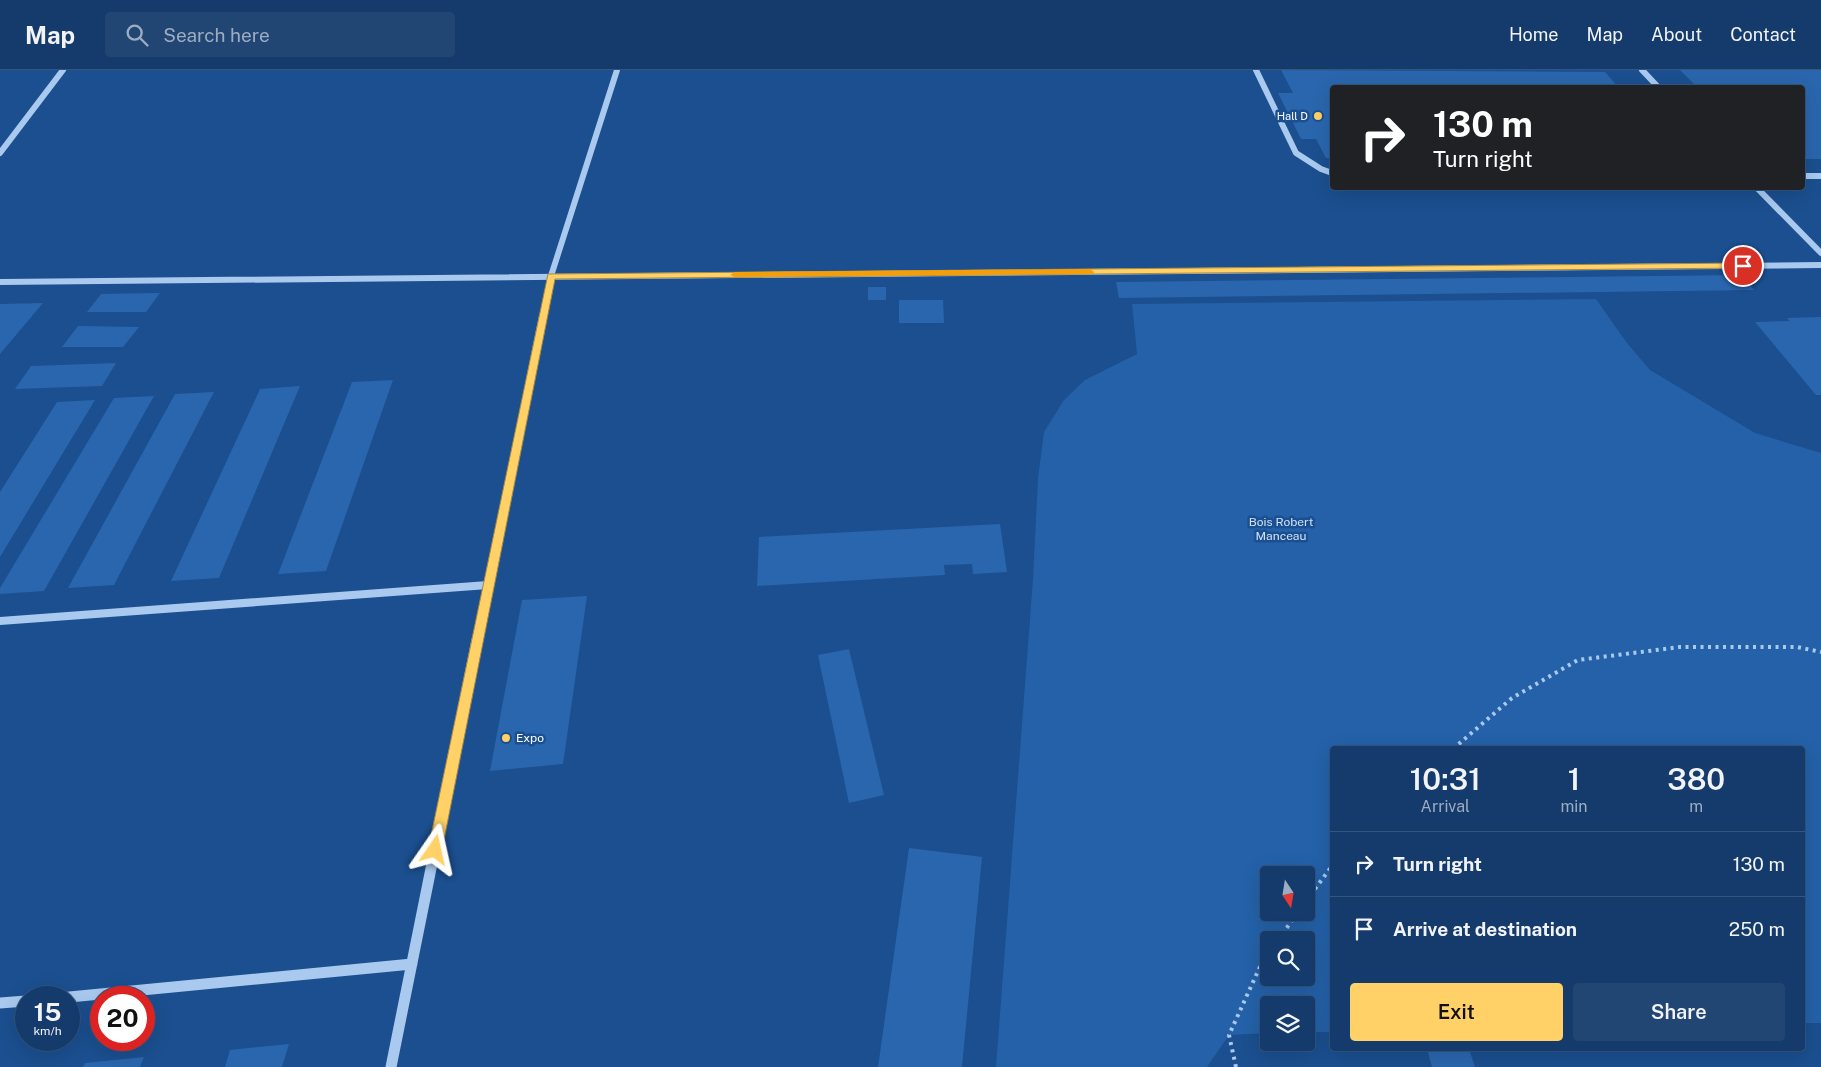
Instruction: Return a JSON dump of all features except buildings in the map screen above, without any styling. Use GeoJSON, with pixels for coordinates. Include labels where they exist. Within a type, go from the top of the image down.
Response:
{"type":"FeatureCollection","features":[{"type":"Feature","properties":{"kind":"lane"},"geometry":{"type":"LineString","coordinates":[[0,153],[63,70]]}},
{"type":"Feature","properties":{"kind":"lane"},"geometry":{"type":"LineString","coordinates":[[391,1067],[551,276],[617,70]]}},
{"type":"Feature","properties":{"kind":"lane"},"geometry":{"type":"LineString","coordinates":[[1256,70],[1296,154],[1320,169],[1330,172]]}},
{"type":"Feature","properties":{"kind":"lane"},"geometry":{"type":"LineString","coordinates":[[1642,70],[1656,85]]}},
{"type":"Feature","properties":{"kind":"lane"},"geometry":{"type":"LineString","coordinates":[[1805,176],[1821,176]]}},
{"type":"Feature","properties":{"kind":"lane"},"geometry":{"type":"LineString","coordinates":[[1759,190],[1821,253]]}},
{"type":"Feature","properties":{"kind":"lane"},"geometry":{"type":"LineString","coordinates":[[0,282],[1821,265]]}},
{"type":"Feature","properties":{"kind":"lane"},"geometry":{"type":"LineString","coordinates":[[0,620],[488,584]]}},
{"type":"Feature","properties":{"kind":"lane"},"geometry":{"type":"LineString","coordinates":[[80,996],[412,964]]}},
{"type":"Feature","properties":{"kind":"lane"},"geometry":{"type":"LineString","coordinates":[[0,1003],[15,1002]]}},
{"type":"Feature","properties":{"kind":"path"},"geometry":{"type":"LineString","coordinates":[[1457,746],[1512,698],[1578,660],[1680,647],[1797,647],[1821,652]]}},
{"type":"Feature","properties":{"kind":"path"},"geometry":{"type":"LineString","coordinates":[[1315,889],[1330,869]]}},
{"type":"Feature","properties":{"kind":"path"},"geometry":{"type":"LineString","coordinates":[[1236,1067],[1229,1035],[1260,967]]}},
{"type":"Feature","properties":{"kind":"green space","name":"Bois Robert Manceau"},"geometry":{"type":"Polygon","coordinates":[[[1596,299],[1627,343],[1650,370],[1755,433],[1821,453],[1821,1023],[1805,1023],[1805,746],[1330,746],[1330,1032],[1315,1032],[1315,996],[1260,996],[1260,1033],[1229,1035],[1207,1067],[996,1067],[1033,579],[1038,478],[1044,432],[1064,400],[1085,380],[1137,354],[1132,304],[1596,299]]]}},
{"type":"Feature","properties":{"kind":"slow traffic"},"geometry":{"type":"LineString","coordinates":[[735,275],[1090,272]]}},
{"type":"Feature","properties":{"kind":"place","name":"Hall D"},"geometry":{"type":"Point","coordinates":[1318,116]}},
{"type":"Feature","properties":{"kind":"place","name":"Expo"},"geometry":{"type":"Point","coordinates":[506,738]}},
{"type":"Feature","properties":{"kind":"route"},"geometry":{"type":"LineString","coordinates":[[435,850],[551,276],[1743,266]]}}]}
